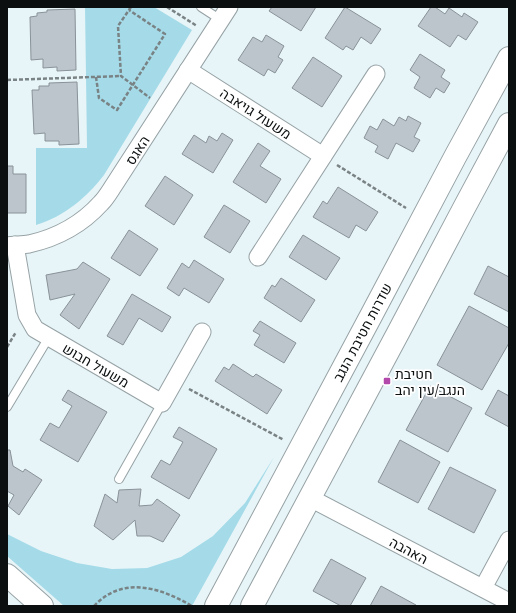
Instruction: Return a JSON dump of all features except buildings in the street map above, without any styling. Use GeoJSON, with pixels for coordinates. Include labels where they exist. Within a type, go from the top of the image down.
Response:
{"type":"FeatureCollection","features":[{"type":"Feature","properties":{"kind":"street","name":"האגס"},"geometry":{"type":"LineString","coordinates":[[11,246],[28,244],[68,230],[86,218],[101,203],[114,186],[225,13]]}},
{"type":"Feature","properties":{"kind":"street","name":"שדרות חטיבת הנגב"},"geometry":{"type":"LineString","coordinates":[[216,606],[422,218],[509,58]]}},
{"type":"Feature","properties":{"kind":"street","name":"משעול גויאבה"},"geometry":{"type":"LineString","coordinates":[[188,70],[323,156]]}},
{"type":"Feature","properties":{"kind":"street"},"geometry":{"type":"LineString","coordinates":[[258,257],[376,74]]}},
{"type":"Feature","properties":{"kind":"street"},"geometry":{"type":"LineString","coordinates":[[252,606],[509,124]]}},
{"type":"Feature","properties":{"kind":"street","name":"משעול חבוש"},"geometry":{"type":"LineString","coordinates":[[11,246],[27,315],[35,329],[162,403]]}},
{"type":"Feature","properties":{"kind":"street"},"geometry":{"type":"LineString","coordinates":[[162,403],[202,332]]}},
{"type":"Feature","properties":{"kind":"street","name":"האהבה"},"geometry":{"type":"LineString","coordinates":[[310,498],[509,602]]}},
{"type":"Feature","properties":{"kind":"street"},"geometry":{"type":"LineString","coordinates":[[483,588],[509,540]]}},
{"type":"Feature","properties":{"kind":"street"},"geometry":{"type":"LineString","coordinates":[[7,575],[42,606]]}},
{"type":"Feature","properties":{"kind":"lane"},"geometry":{"type":"LineString","coordinates":[[201,7],[225,13]]}},
{"type":"Feature","properties":{"kind":"lane"},"geometry":{"type":"LineString","coordinates":[[7,406],[49,337]]}},
{"type":"Feature","properties":{"kind":"lane"},"geometry":{"type":"LineString","coordinates":[[120,479],[162,403]]}},
{"type":"Feature","properties":{"kind":"path"},"geometry":{"type":"LineString","coordinates":[[168,7],[211,35]]}},
{"type":"Feature","properties":{"kind":"path"},"geometry":{"type":"LineString","coordinates":[[96,77],[99,98],[117,110],[166,34],[130,8],[118,26],[121,76]]}},
{"type":"Feature","properties":{"kind":"path"},"geometry":{"type":"LineString","coordinates":[[7,80],[121,76],[164,108]]}},
{"type":"Feature","properties":{"kind":"path"},"geometry":{"type":"LineString","coordinates":[[323,156],[422,218]]}},
{"type":"Feature","properties":{"kind":"path"},"geometry":{"type":"LineString","coordinates":[[175,381],[300,448]]}},
{"type":"Feature","properties":{"kind":"path"},"geometry":{"type":"LineString","coordinates":[[94,606],[110,594],[123,589],[137,587],[151,588],[165,592],[192,606]]}},
{"type":"Feature","properties":{"kind":"shaded area"},"geometry":{"type":"Polygon","coordinates":[[[85,7],[154,7],[192,30],[104,175],[82,199],[66,211],[56,217],[36,225],[36,148],[87,148],[85,7]]]}},
{"type":"Feature","properties":{"kind":"shaded area"},"geometry":{"type":"Polygon","coordinates":[[[274,457],[192,606],[64,606],[7,556],[7,534],[41,551],[77,563],[112,569],[147,568],[181,557],[213,536],[245,503],[274,457]]]}},
{"type":"Feature","properties":{"kind":"place","name":"חטיבת הנגב/עין יהב"},"geometry":{"type":"Point","coordinates":[387,381]}}]}
